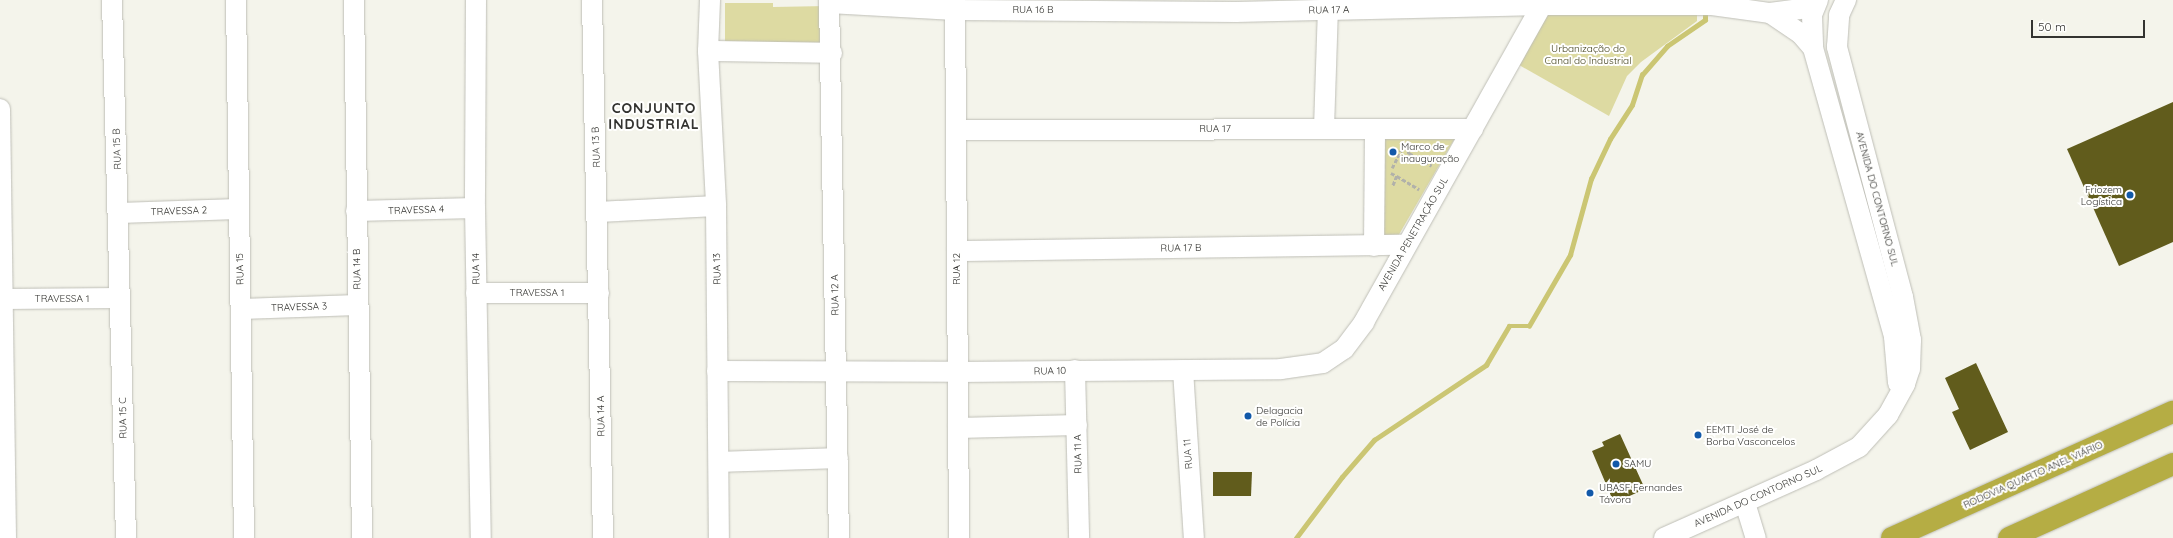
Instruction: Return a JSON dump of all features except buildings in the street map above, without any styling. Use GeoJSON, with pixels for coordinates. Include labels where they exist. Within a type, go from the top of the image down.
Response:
{"type":"FeatureCollection","features":[{"type":"Feature","properties":{"kind":"highway","name":"RODOVIA QUARTO ANEL VIÁRIO"},"geometry":{"type":"LineString","coordinates":[[1892,538],[2173,412]]}},
{"type":"Feature","properties":{"kind":"highway"},"geometry":{"type":"LineString","coordinates":[[2009,538],[2173,464]]}},
{"type":"Feature","properties":{"kind":"street","name":"RUA 15 B"},"geometry":{"type":"LineString","coordinates":[[112,0],[119,213],[120,298]]}},
{"type":"Feature","properties":{"kind":"street","name":"RUA 15"},"geometry":{"type":"LineString","coordinates":[[236,0],[244,538]]}},
{"type":"Feature","properties":{"kind":"street","name":"RUA 14 B"},"geometry":{"type":"LineString","coordinates":[[354,0],[362,538]]}},
{"type":"Feature","properties":{"kind":"street","name":"RUA 14"},"geometry":{"type":"LineString","coordinates":[[476,0],[475,208],[481,538]]}},
{"type":"Feature","properties":{"kind":"street","name":"RUA 13 B"},"geometry":{"type":"LineString","coordinates":[[592,0],[599,293]]}},
{"type":"Feature","properties":{"kind":"street","name":"RUA 13"},"geometry":{"type":"LineString","coordinates":[[710,0],[708,51],[716,206],[719,538]]}},
{"type":"Feature","properties":{"kind":"street","name":"AVENIDA DO CONTORNO SUL"},"geometry":{"type":"LineString","coordinates":[[1664,538],[1745,503],[1842,457],[1859,447],[1875,431],[1897,399],[1910,369],[1911,340],[1903,297],[1837,47],[1839,15],[1846,0]]}},
{"type":"Feature","properties":{"kind":"street","name":"RUA 16 B"},"geometry":{"type":"LineString","coordinates":[[829,1],[955,5],[1236,6]]}},
{"type":"Feature","properties":{"kind":"street","name":"RUA 12 A"},"geometry":{"type":"LineString","coordinates":[[829,1],[832,53],[839,538]]}},
{"type":"Feature","properties":{"kind":"street","name":"RUA 17 A"},"geometry":{"type":"LineString","coordinates":[[1236,6],[1328,10],[1543,2],[1712,5],[1770,13]]}},
{"type":"Feature","properties":{"kind":"street","name":"AVENIDA PENETRAÇÃO SUL"},"geometry":{"type":"LineString","coordinates":[[1364,322],[1543,2]]}},
{"type":"Feature","properties":{"kind":"street"},"geometry":{"type":"LineString","coordinates":[[1770,13],[1816,3]]}},
{"type":"Feature","properties":{"kind":"street","name":"AVENIDA DO CONTORNO SUL"},"geometry":{"type":"LineString","coordinates":[[1816,3],[1812,28],[1813,48],[1894,337],[1897,360],[1897,399]]}},
{"type":"Feature","properties":{"kind":"street","name":"RUA 12"},"geometry":{"type":"LineString","coordinates":[[955,5],[959,538]]}},
{"type":"Feature","properties":{"kind":"street"},"geometry":{"type":"LineString","coordinates":[[1324,128],[1328,10]]}},
{"type":"Feature","properties":{"kind":"street"},"geometry":{"type":"LineString","coordinates":[[1770,13],[1800,33],[1813,48]]}},
{"type":"Feature","properties":{"kind":"street"},"geometry":{"type":"LineString","coordinates":[[708,51],[832,53]]}},
{"type":"Feature","properties":{"kind":"street"},"geometry":{"type":"LineString","coordinates":[[0,109],[4,299],[2,420],[6,538]]}},
{"type":"Feature","properties":{"kind":"street","name":"RUA 17"},"geometry":{"type":"LineString","coordinates":[[956,130],[1324,128],[1473,129]]}},
{"type":"Feature","properties":{"kind":"street"},"geometry":{"type":"LineString","coordinates":[[1374,246],[1375,129]]}},
{"type":"Feature","properties":{"kind":"street"},"geometry":{"type":"LineString","coordinates":[[598,212],[716,206]]}},
{"type":"Feature","properties":{"kind":"street","name":"TRAVESSA 4"},"geometry":{"type":"LineString","coordinates":[[356,211],[475,208]]}},
{"type":"Feature","properties":{"kind":"street","name":"TRAVESSA 2"},"geometry":{"type":"LineString","coordinates":[[119,213],[238,209]]}},
{"type":"Feature","properties":{"kind":"street","name":"RUA 17 B"},"geometry":{"type":"LineString","coordinates":[[957,251],[1406,245]]}},
{"type":"Feature","properties":{"kind":"street","name":"TRAVESSA 1"},"geometry":{"type":"LineString","coordinates":[[476,293],[599,293]]}},
{"type":"Feature","properties":{"kind":"street","name":"RUA 14 A"},"geometry":{"type":"LineString","coordinates":[[599,293],[603,538]]}},
{"type":"Feature","properties":{"kind":"street","name":"TRAVESSA 1"},"geometry":{"type":"LineString","coordinates":[[4,299],[120,298]]}},
{"type":"Feature","properties":{"kind":"street","name":"RUA 15 C"},"geometry":{"type":"LineString","coordinates":[[120,298],[126,538]]}},
{"type":"Feature","properties":{"kind":"street","name":"TRAVESSA 3"},"geometry":{"type":"LineString","coordinates":[[241,309],[358,305]]}},
{"type":"Feature","properties":{"kind":"street","name":"RUA 10"},"geometry":{"type":"LineString","coordinates":[[718,371],[957,372],[1281,369],[1323,363],[1344,349],[1364,322]]}},
{"type":"Feature","properties":{"kind":"street","name":"RUA 11 A"},"geometry":{"type":"LineString","coordinates":[[1075,370],[1079,538]]}},
{"type":"Feature","properties":{"kind":"street","name":"RUA 11"},"geometry":{"type":"LineString","coordinates":[[1183,370],[1194,538]]}},
{"type":"Feature","properties":{"kind":"street"},"geometry":{"type":"LineString","coordinates":[[958,428],[1077,426]]}},
{"type":"Feature","properties":{"kind":"street"},"geometry":{"type":"LineString","coordinates":[[719,462],[838,458]]}},
{"type":"Feature","properties":{"kind":"street"},"geometry":{"type":"LineString","coordinates":[[1745,503],[1756,538]]}},
{"type":"Feature","properties":{"kind":"path"},"geometry":{"type":"LineString","coordinates":[[1398,143],[1406,143]]}},
{"type":"Feature","properties":{"kind":"path"},"geometry":{"type":"LineString","coordinates":[[1406,143],[1409,153],[1434,167]]}},
{"type":"Feature","properties":{"kind":"path"},"geometry":{"type":"LineString","coordinates":[[1390,172],[1406,143]]}},
{"type":"Feature","properties":{"kind":"path"},"geometry":{"type":"LineString","coordinates":[[1430,173],[1437,161]]}},
{"type":"Feature","properties":{"kind":"path"},"geometry":{"type":"LineString","coordinates":[[1397,176],[1421,190]]}},
{"type":"Feature","properties":{"kind":"path"},"geometry":{"type":"LineString","coordinates":[[1417,196],[1424,184]]}},
{"type":"Feature","properties":{"kind":"green space"},"geometry":{"type":"Polygon","coordinates":[[[725,3],[773,3],[773,7],[827,6],[826,46],[725,47],[725,3]]]}},
{"type":"Feature","properties":{"kind":"green space","name":"Urbanização do Canal do Industrial"},"geometry":{"type":"Polygon","coordinates":[[[1697,11],[1697,21],[1641,62],[1627,76],[1609,116],[1519,65],[1545,14],[1697,11]]]}},
{"type":"Feature","properties":{"kind":"green space"},"geometry":{"type":"Polygon","coordinates":[[[1455,138],[1397,238],[1381,237],[1380,139],[1455,138]]]}},
{"type":"Feature","properties":{"kind":"waterway"},"geometry":{"type":"LineString","coordinates":[[1296,538],[1342,477],[1374,440],[1486,365],[1509,326],[1529,326],[1570,255],[1591,179],[1610,139],[1632,105],[1642,75],[1667,46],[1705,20],[1705,11]]}},
{"type":"Feature","properties":{"kind":"place","name":"Marco de inauguração"},"geometry":{"type":"Point","coordinates":[1393,152]}},
{"type":"Feature","properties":{"kind":"place","name":"Friozem Logística"},"geometry":{"type":"Point","coordinates":[2130,195]}},
{"type":"Feature","properties":{"kind":"place","name":"Delagacia de Polícia"},"geometry":{"type":"Point","coordinates":[1248,416]}},
{"type":"Feature","properties":{"kind":"place","name":"EEMTI José de Borba Vasconcelos"},"geometry":{"type":"Point","coordinates":[1698,435]}},
{"type":"Feature","properties":{"kind":"place","name":"SAMU"},"geometry":{"type":"Point","coordinates":[1616,464]}},
{"type":"Feature","properties":{"kind":"place","name":"UBASF Fernandes Távora"},"geometry":{"type":"Point","coordinates":[1590,493]}},
{"type":"Feature","properties":{"kind":"district","name":"CONJUNTO INDUSTRIAL"},"geometry":{"type":"Point","coordinates":[654,116]}}]}
